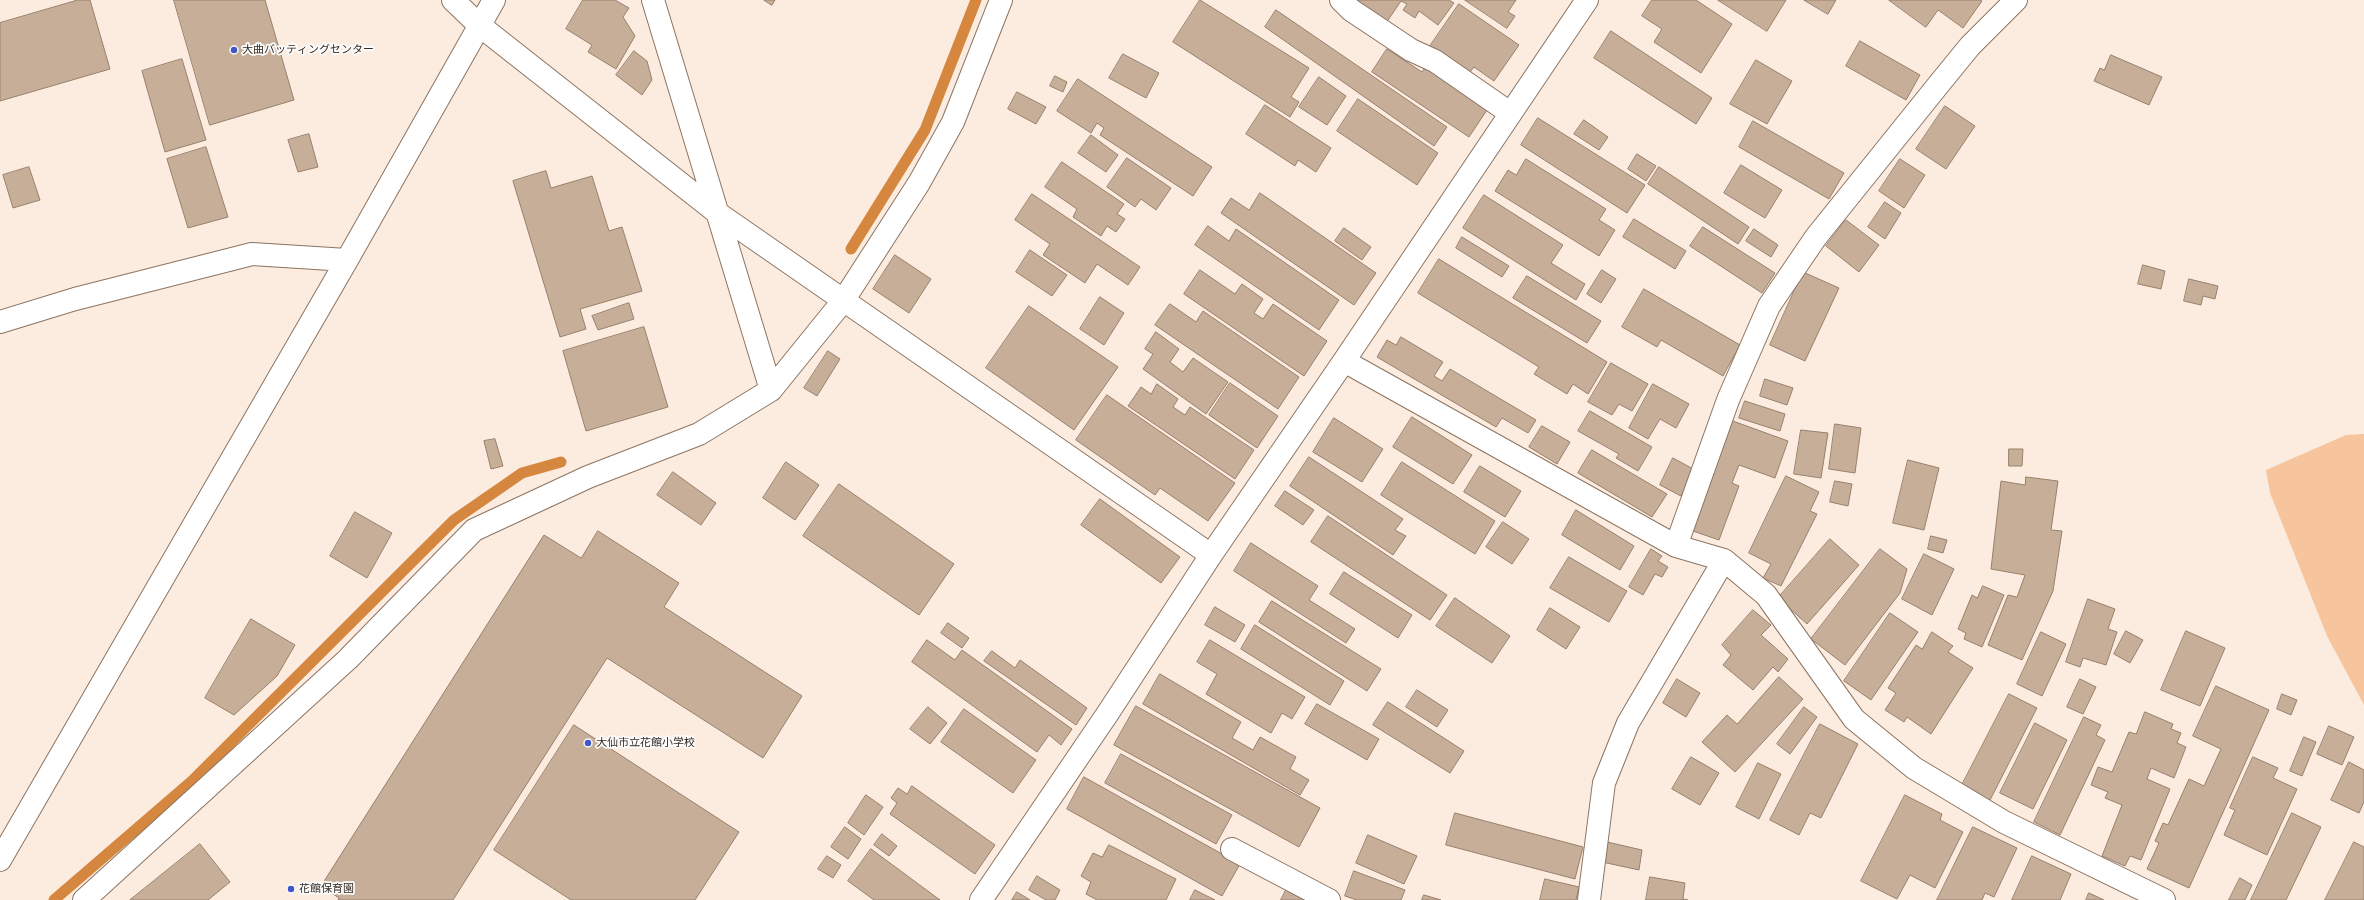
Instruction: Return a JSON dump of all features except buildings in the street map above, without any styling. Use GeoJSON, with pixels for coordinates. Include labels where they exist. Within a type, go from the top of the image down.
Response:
{"type":"FeatureCollection","features":[{"type":"Feature","properties":{"kind":"street"},"geometry":{"type":"LineString","coordinates":[[453,0],[479,25],[719,214],[1211,555]]}},
{"type":"Feature","properties":{"kind":"street"},"geometry":{"type":"LineString","coordinates":[[0,860],[347,260],[494,0]]}},
{"type":"Feature","properties":{"kind":"street"},"geometry":{"type":"LineString","coordinates":[[653,0],[771,390]]}},
{"type":"Feature","properties":{"kind":"street"},"geometry":{"type":"LineString","coordinates":[[84,900],[348,659],[474,530],[588,477],[699,434],[771,390],[843,301],[919,183],[953,122],[1001,0]]}},
{"type":"Feature","properties":{"kind":"street"},"geometry":{"type":"LineString","coordinates":[[1341,0],[1351,10],[1411,50],[1435,61],[1510,113]]}},
{"type":"Feature","properties":{"kind":"street"},"geometry":{"type":"LineString","coordinates":[[981,900],[1108,713],[1211,555],[1344,361],[1587,0]]}},
{"type":"Feature","properties":{"kind":"street"},"geometry":{"type":"LineString","coordinates":[[1676,546],[1728,400],[1769,306],[1816,237],[1939,84],[1970,46],[2016,0]]}},
{"type":"Feature","properties":{"kind":"street"},"geometry":{"type":"LineString","coordinates":[[0,322],[75,299],[252,254],[347,260]]}},
{"type":"Feature","properties":{"kind":"street"},"geometry":{"type":"LineString","coordinates":[[1344,361],[1676,546],[1724,560],[1766,595],[1854,719],[1914,768],[2004,822],[2164,900]]}},
{"type":"Feature","properties":{"kind":"street"},"geometry":{"type":"LineString","coordinates":[[1589,900],[1604,782],[1628,723],[1724,560]]}},
{"type":"Feature","properties":{"kind":"street"},"geometry":{"type":"LineString","coordinates":[[1232,849],[1328,900]]}},
{"type":"Feature","properties":{"kind":"shaded area"},"geometry":{"type":"Polygon","coordinates":[[[2364,434],[2364,705],[2327,636],[2270,493],[2266,470],[2346,435],[2364,434]]]}},
{"type":"Feature","properties":{"kind":"waterway"},"geometry":{"type":"LineString","coordinates":[[851,249],[925,130],[976,0]]}},
{"type":"Feature","properties":{"kind":"waterway"},"geometry":{"type":"LineString","coordinates":[[54,900],[192,781],[454,520],[522,473],[561,462]]}},
{"type":"Feature","properties":{"kind":"place","name":"大曲バッティングセンター"},"geometry":{"type":"Point","coordinates":[234,50]}},
{"type":"Feature","properties":{"kind":"place","name":"大仙市立花館小学校"},"geometry":{"type":"Point","coordinates":[588,743]}},
{"type":"Feature","properties":{"kind":"place","name":"花館保育園"},"geometry":{"type":"Point","coordinates":[291,889]}}]}
